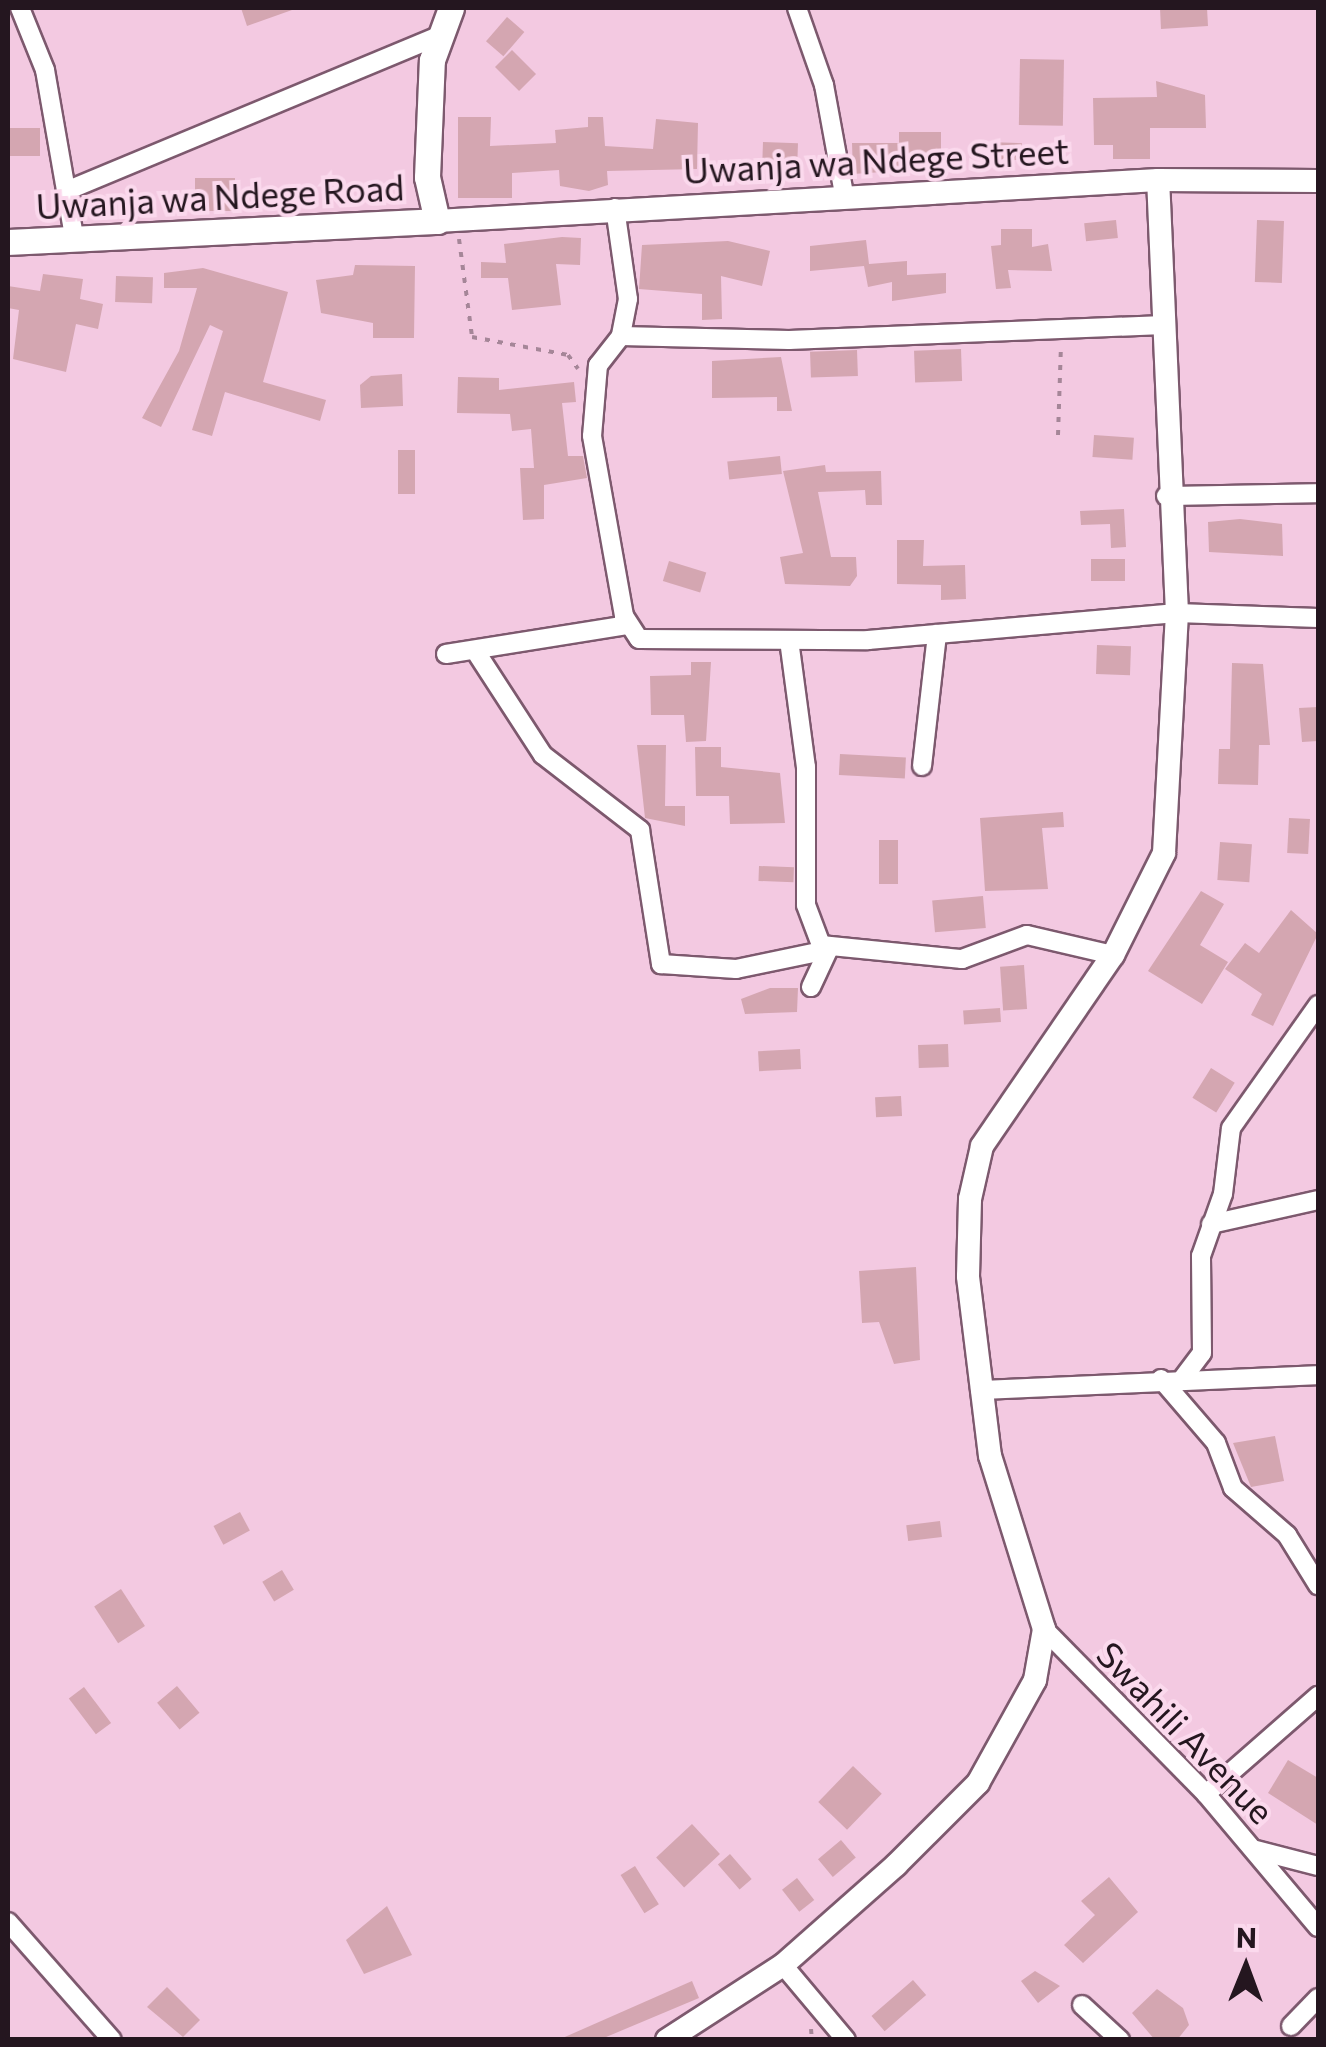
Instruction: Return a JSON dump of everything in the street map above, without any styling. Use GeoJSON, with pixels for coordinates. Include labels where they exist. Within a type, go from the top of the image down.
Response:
{"type":"FeatureCollection","features":[{"type":"Feature","properties":{"kind":"main road"},"geometry":{"type":"LineString","coordinates":[[448,220],[427,177],[434,38],[452,8]]}},
{"type":"Feature","properties":{"kind":"main road","name":"Uwanja wa Ndege Road"},"geometry":{"type":"LineString","coordinates":[[8,242],[448,220]]}},
{"type":"Feature","properties":{"kind":"street"},"geometry":{"type":"LineString","coordinates":[[20,8],[45,70],[74,237]]}},
{"type":"Feature","properties":{"kind":"street"},"geometry":{"type":"LineString","coordinates":[[797,8],[824,85],[844,194]]}},
{"type":"Feature","properties":{"kind":"street"},"geometry":{"type":"LineString","coordinates":[[66,191],[434,38]]}},
{"type":"Feature","properties":{"kind":"street"},"geometry":{"type":"LineString","coordinates":[[668,2040],[783,1964],[978,1782],[1023,1711],[1044,1629],[1013,1543],[980,1390],[968,1276],[982,1146],[1113,955],[1164,853],[1176,614],[1166,496],[1158,180]]}},
{"type":"Feature","properties":{"kind":"street","name":"Uwanja wa Ndege Street"},"geometry":{"type":"LineString","coordinates":[[448,220],[844,194],[1158,180],[1318,182]]}},
{"type":"Feature","properties":{"kind":"street"},"geometry":{"type":"LineString","coordinates":[[614,208],[630,276],[621,336],[598,365],[592,401],[627,625],[639,639],[728,633],[789,640],[937,634],[1176,614],[1318,618]]}},
{"type":"Feature","properties":{"kind":"street"},"geometry":{"type":"LineString","coordinates":[[621,336],[1056,332],[1164,325]]}},
{"type":"Feature","properties":{"kind":"street"},"geometry":{"type":"LineString","coordinates":[[1166,496],[1318,493]]}},
{"type":"Feature","properties":{"kind":"street"},"geometry":{"type":"LineString","coordinates":[[446,654],[478,655],[627,625]]}},
{"type":"Feature","properties":{"kind":"street"},"geometry":{"type":"LineString","coordinates":[[922,766],[937,634]]}},
{"type":"Feature","properties":{"kind":"street"},"geometry":{"type":"LineString","coordinates":[[789,640],[806,767],[806,905],[828,950]]}},
{"type":"Feature","properties":{"kind":"street"},"geometry":{"type":"LineString","coordinates":[[478,655],[543,755],[640,830],[661,964],[736,969],[828,950],[962,960],[1027,935],[1113,955]]}},
{"type":"Feature","properties":{"kind":"street"},"geometry":{"type":"LineString","coordinates":[[811,987],[828,950]]}},
{"type":"Feature","properties":{"kind":"street"},"geometry":{"type":"LineString","coordinates":[[1183,1378],[1202,1353],[1201,1256],[1241,1103],[1318,1005]]}},
{"type":"Feature","properties":{"kind":"street"},"geometry":{"type":"LineString","coordinates":[[1210,1224],[1318,1200]]}},
{"type":"Feature","properties":{"kind":"street"},"geometry":{"type":"LineString","coordinates":[[980,1390],[1183,1378],[1318,1376]]}},
{"type":"Feature","properties":{"kind":"street"},"geometry":{"type":"LineString","coordinates":[[1161,1379],[1216,1443],[1233,1488],[1287,1534],[1318,1586]]}},
{"type":"Feature","properties":{"kind":"street","name":"Swahili Avenue"},"geometry":{"type":"LineString","coordinates":[[1044,1629],[1206,1794],[1318,1927]]}},
{"type":"Feature","properties":{"kind":"street"},"geometry":{"type":"LineString","coordinates":[[1206,1794],[1318,1696]]}},
{"type":"Feature","properties":{"kind":"street"},"geometry":{"type":"LineString","coordinates":[[1255,1849],[1318,1866]]}},
{"type":"Feature","properties":{"kind":"street"},"geometry":{"type":"LineString","coordinates":[[8,1922],[112,2040]]}},
{"type":"Feature","properties":{"kind":"street"},"geometry":{"type":"LineString","coordinates":[[783,1964],[846,2040]]}},
{"type":"Feature","properties":{"kind":"street"},"geometry":{"type":"LineString","coordinates":[[1291,2026],[1318,1998]]}},
{"type":"Feature","properties":{"kind":"street"},"geometry":{"type":"LineString","coordinates":[[1082,2006],[1120,2040]]}},
{"type":"Feature","properties":{"kind":"path"},"geometry":{"type":"LineString","coordinates":[[448,220],[467,331],[568,355],[592,401]]}},
{"type":"Feature","properties":{"kind":"path"},"geometry":{"type":"LineString","coordinates":[[1056,332],[1066,376],[1058,434]]}},
{"type":"Feature","properties":{"kind":"building"},"geometry":{"type":"Polygon","coordinates":[[[241,8],[292,8],[292,10],[247,26],[241,8]]]}},
{"type":"Feature","properties":{"kind":"building"},"geometry":{"type":"Polygon","coordinates":[[[1160,8],[1207,8],[1208,26],[1161,29],[1160,8]]]}},
{"type":"Feature","properties":{"kind":"building"},"geometry":{"type":"Polygon","coordinates":[[[507,17],[524,32],[503,56],[486,41],[507,17]]]}},
{"type":"Feature","properties":{"kind":"building"},"geometry":{"type":"Polygon","coordinates":[[[512,50],[536,74],[519,91],[495,67],[512,50]]]}},
{"type":"Feature","properties":{"kind":"building"},"geometry":{"type":"Polygon","coordinates":[[[1020,59],[1064,60],[1063,126],[1019,125],[1020,59]]]}},
{"type":"Feature","properties":{"kind":"building"},"geometry":{"type":"Polygon","coordinates":[[[1156,81],[1205,95],[1206,128],[1150,128],[1150,159],[1113,159],[1113,145],[1094,145],[1093,98],[1157,97],[1156,81]]]}},
{"type":"Feature","properties":{"kind":"building"},"geometry":{"type":"Polygon","coordinates":[[[458,117],[491,117],[490,146],[556,143],[555,130],[588,127],[588,117],[603,117],[605,146],[653,149],[656,119],[698,123],[697,169],[607,171],[608,185],[589,191],[560,186],[559,170],[512,173],[512,198],[458,198],[458,117]]]}},
{"type":"Feature","properties":{"kind":"building"},"geometry":{"type":"Polygon","coordinates":[[[8,128],[40,128],[40,156],[8,156],[8,128]]]}},
{"type":"Feature","properties":{"kind":"building"},"geometry":{"type":"Polygon","coordinates":[[[899,132],[941,132],[941,168],[853,174],[852,143],[899,143],[899,132]]]}},
{"type":"Feature","properties":{"kind":"building"},"geometry":{"type":"Polygon","coordinates":[[[763,142],[798,143],[797,166],[762,165],[763,142]]]}},
{"type":"Feature","properties":{"kind":"building"},"geometry":{"type":"Polygon","coordinates":[[[988,142],[1022,143],[1021,160],[987,159],[988,142]]]}},
{"type":"Feature","properties":{"kind":"building"},"geometry":{"type":"Polygon","coordinates":[[[195,178],[235,178],[235,211],[195,211],[195,178]]]}},
{"type":"Feature","properties":{"kind":"building"},"geometry":{"type":"Polygon","coordinates":[[[1116,220],[1118,238],[1086,241],[1084,223],[1116,220]]]}},
{"type":"Feature","properties":{"kind":"building"},"geometry":{"type":"Polygon","coordinates":[[[1257,220],[1284,221],[1282,283],[1255,282],[1257,220]]]}},
{"type":"Feature","properties":{"kind":"building"},"geometry":{"type":"Polygon","coordinates":[[[1001,229],[1032,229],[1032,247],[1048,244],[1052,271],[1008,270],[1011,288],[996,289],[991,246],[1001,245],[1001,229]]]}},
{"type":"Feature","properties":{"kind":"building"},"geometry":{"type":"Polygon","coordinates":[[[581,238],[580,265],[556,264],[561,305],[512,310],[508,278],[481,278],[481,262],[506,263],[504,244],[581,238]]]}},
{"type":"Feature","properties":{"kind":"building"},"geometry":{"type":"Polygon","coordinates":[[[866,240],[869,264],[907,261],[907,275],[946,273],[946,293],[892,301],[892,282],[868,287],[864,266],[810,271],[810,246],[866,240]]]}},
{"type":"Feature","properties":{"kind":"building"},"geometry":{"type":"Polygon","coordinates":[[[728,241],[770,251],[762,286],[721,276],[722,319],[702,320],[702,294],[639,289],[642,245],[728,241]]]}},
{"type":"Feature","properties":{"kind":"building"},"geometry":{"type":"Polygon","coordinates":[[[355,265],[415,266],[414,338],[373,338],[373,323],[321,313],[316,280],[353,275],[355,265]]]}},
{"type":"Feature","properties":{"kind":"building"},"geometry":{"type":"Polygon","coordinates":[[[203,268],[288,292],[263,382],[326,400],[320,421],[225,392],[212,436],[192,430],[223,331],[210,325],[161,427],[142,418],[179,351],[197,288],[164,288],[164,273],[203,268]]]}},
{"type":"Feature","properties":{"kind":"building"},"geometry":{"type":"Polygon","coordinates":[[[43,274],[83,279],[80,299],[103,304],[98,329],[76,324],[66,372],[13,359],[19,310],[8,308],[8,286],[40,291],[43,274]]]}},
{"type":"Feature","properties":{"kind":"building"},"geometry":{"type":"Polygon","coordinates":[[[116,276],[153,277],[152,303],[115,302],[116,276]]]}},
{"type":"Feature","properties":{"kind":"building"},"geometry":{"type":"Polygon","coordinates":[[[961,349],[962,381],[915,383],[914,351],[961,349]]]}},
{"type":"Feature","properties":{"kind":"building"},"geometry":{"type":"Polygon","coordinates":[[[857,350],[858,376],[811,378],[810,352],[857,350]]]}},
{"type":"Feature","properties":{"kind":"building"},"geometry":{"type":"Polygon","coordinates":[[[781,357],[792,411],[777,411],[777,397],[712,398],[712,361],[781,357]]]}},
{"type":"Feature","properties":{"kind":"building"},"geometry":{"type":"Polygon","coordinates":[[[402,374],[403,406],[361,408],[360,385],[371,376],[402,374]]]}},
{"type":"Feature","properties":{"kind":"building"},"geometry":{"type":"Polygon","coordinates":[[[458,377],[499,378],[499,390],[574,382],[576,402],[562,403],[568,456],[583,456],[587,478],[544,485],[544,519],[523,520],[520,468],[534,468],[531,429],[512,431],[510,414],[457,413],[458,377]]]}},
{"type":"Feature","properties":{"kind":"building"},"geometry":{"type":"Polygon","coordinates":[[[1094,435],[1134,438],[1132,460],[1092,457],[1094,435]]]}},
{"type":"Feature","properties":{"kind":"building"},"geometry":{"type":"Polygon","coordinates":[[[398,450],[415,450],[415,494],[398,494],[398,450]]]}},
{"type":"Feature","properties":{"kind":"building"},"geometry":{"type":"Polygon","coordinates":[[[780,456],[782,474],[729,479],[727,462],[780,456]]]}},
{"type":"Feature","properties":{"kind":"building"},"geometry":{"type":"Polygon","coordinates":[[[825,465],[826,472],[881,471],[882,505],[866,505],[865,490],[818,492],[831,557],[856,557],[857,576],[850,586],[785,584],[780,557],[803,553],[783,471],[825,465]]]}},
{"type":"Feature","properties":{"kind":"building"},"geometry":{"type":"Polygon","coordinates":[[[1124,509],[1126,547],[1111,548],[1110,524],[1081,525],[1080,511],[1124,509]]]}},
{"type":"Feature","properties":{"kind":"building"},"geometry":{"type":"Polygon","coordinates":[[[1240,519],[1282,524],[1283,556],[1209,552],[1208,522],[1240,519]]]}},
{"type":"Feature","properties":{"kind":"building"},"geometry":{"type":"Polygon","coordinates":[[[897,540],[924,540],[923,566],[965,565],[966,599],[941,600],[941,585],[897,584],[897,540]]]}},
{"type":"Feature","properties":{"kind":"building"},"geometry":{"type":"Polygon","coordinates":[[[1091,559],[1125,559],[1125,581],[1091,581],[1091,559]]]}},
{"type":"Feature","properties":{"kind":"building"},"geometry":{"type":"Polygon","coordinates":[[[669,561],[706,572],[700,592],[663,581],[669,561]]]}},
{"type":"Feature","properties":{"kind":"building"},"geometry":{"type":"Polygon","coordinates":[[[1097,645],[1131,646],[1130,675],[1096,674],[1097,645]]]}},
{"type":"Feature","properties":{"kind":"building"},"geometry":{"type":"Polygon","coordinates":[[[691,662],[711,662],[706,741],[686,742],[684,715],[651,715],[650,676],[691,675],[691,662]]]}},
{"type":"Feature","properties":{"kind":"building"},"geometry":{"type":"Polygon","coordinates":[[[1232,663],[1263,664],[1270,745],[1259,745],[1258,785],[1218,784],[1219,749],[1230,749],[1232,663]]]}},
{"type":"Feature","properties":{"kind":"building"},"geometry":{"type":"Polygon","coordinates":[[[1318,707],[1318,741],[1302,742],[1299,708],[1318,707]]]}},
{"type":"Feature","properties":{"kind":"building"},"geometry":{"type":"Polygon","coordinates":[[[637,745],[666,745],[665,806],[685,806],[685,826],[645,818],[637,745]]]}},
{"type":"Feature","properties":{"kind":"building"},"geometry":{"type":"Polygon","coordinates":[[[695,747],[721,747],[721,767],[780,773],[785,823],[730,824],[729,796],[696,796],[695,747]]]}},
{"type":"Feature","properties":{"kind":"building"},"geometry":{"type":"Polygon","coordinates":[[[840,754],[906,757],[905,778],[839,775],[840,754]]]}},
{"type":"Feature","properties":{"kind":"building"},"geometry":{"type":"Polygon","coordinates":[[[1063,812],[1064,827],[1042,828],[1048,889],[985,891],[980,818],[1063,812]]]}},
{"type":"Feature","properties":{"kind":"building"},"geometry":{"type":"Polygon","coordinates":[[[1289,818],[1310,819],[1308,854],[1287,853],[1289,818]]]}},
{"type":"Feature","properties":{"kind":"building"},"geometry":{"type":"Polygon","coordinates":[[[879,840],[898,840],[898,884],[879,884],[879,840]]]}},
{"type":"Feature","properties":{"kind":"building"},"geometry":{"type":"Polygon","coordinates":[[[1220,842],[1252,844],[1249,882],[1217,880],[1220,842]]]}},
{"type":"Feature","properties":{"kind":"building"},"geometry":{"type":"Polygon","coordinates":[[[759,866],[794,867],[793,882],[758,881],[759,866]]]}},
{"type":"Feature","properties":{"kind":"building"},"geometry":{"type":"Polygon","coordinates":[[[1201,891],[1224,904],[1200,945],[1228,962],[1202,1004],[1148,971],[1201,891]]]}},
{"type":"Feature","properties":{"kind":"building"},"geometry":{"type":"Polygon","coordinates":[[[983,896],[986,928],[935,932],[932,900],[983,896]]]}},
{"type":"Feature","properties":{"kind":"building"},"geometry":{"type":"Polygon","coordinates":[[[1291,910],[1318,934],[1273,1026],[1251,1015],[1262,994],[1225,969],[1245,943],[1259,953],[1291,910]]]}},
{"type":"Feature","properties":{"kind":"building"},"geometry":{"type":"Polygon","coordinates":[[[1024,965],[1027,1009],[1003,1011],[1000,967],[1024,965]]]}},
{"type":"Feature","properties":{"kind":"building"},"geometry":{"type":"Polygon","coordinates":[[[770,988],[798,988],[797,1012],[745,1014],[741,999],[770,988]]]}},
{"type":"Feature","properties":{"kind":"building"},"geometry":{"type":"Polygon","coordinates":[[[1000,1008],[1001,1022],[964,1025],[963,1011],[1000,1008]]]}},
{"type":"Feature","properties":{"kind":"building"},"geometry":{"type":"Polygon","coordinates":[[[948,1044],[949,1067],[919,1068],[918,1045],[948,1044]]]}},
{"type":"Feature","properties":{"kind":"building"},"geometry":{"type":"Polygon","coordinates":[[[800,1049],[801,1069],[759,1071],[758,1051],[800,1049]]]}},
{"type":"Feature","properties":{"kind":"building"},"geometry":{"type":"Polygon","coordinates":[[[1211,1068],[1235,1083],[1216,1113],[1192,1098],[1211,1068]]]}},
{"type":"Feature","properties":{"kind":"building"},"geometry":{"type":"Polygon","coordinates":[[[901,1096],[902,1116],[876,1117],[875,1097],[901,1096]]]}},
{"type":"Feature","properties":{"kind":"building"},"geometry":{"type":"Polygon","coordinates":[[[916,1267],[920,1360],[894,1364],[879,1322],[862,1323],[859,1271],[916,1267]]]}},
{"type":"Feature","properties":{"kind":"building"},"geometry":{"type":"Polygon","coordinates":[[[1275,1436],[1284,1481],[1251,1487],[1233,1443],[1275,1436]]]}},
{"type":"Feature","properties":{"kind":"building"},"geometry":{"type":"Polygon","coordinates":[[[240,1512],[250,1531],[223,1545],[214,1526],[240,1512]]]}},
{"type":"Feature","properties":{"kind":"building"},"geometry":{"type":"Polygon","coordinates":[[[940,1521],[942,1537],[908,1541],[906,1525],[940,1521]]]}},
{"type":"Feature","properties":{"kind":"building"},"geometry":{"type":"Polygon","coordinates":[[[282,1570],[294,1590],[274,1602],[262,1582],[282,1570]]]}},
{"type":"Feature","properties":{"kind":"building"},"geometry":{"type":"Polygon","coordinates":[[[121,1589],[145,1626],[118,1643],[94,1606],[121,1589]]]}},
{"type":"Feature","properties":{"kind":"building"},"geometry":{"type":"Polygon","coordinates":[[[177,1686],[199,1713],[180,1730],[157,1703],[177,1686]]]}},
{"type":"Feature","properties":{"kind":"building"},"geometry":{"type":"Polygon","coordinates":[[[84,1687],[111,1723],[96,1734],[69,1698],[84,1687]]]}},
{"type":"Feature","properties":{"kind":"building"},"geometry":{"type":"Polygon","coordinates":[[[1288,1760],[1318,1778],[1318,1825],[1268,1793],[1288,1760]]]}},
{"type":"Feature","properties":{"kind":"building"},"geometry":{"type":"Polygon","coordinates":[[[853,1766],[882,1794],[847,1830],[818,1802],[853,1766]]]}},
{"type":"Feature","properties":{"kind":"building"},"geometry":{"type":"Polygon","coordinates":[[[692,1824],[720,1854],[684,1887],[656,1857],[692,1824]]]}},
{"type":"Feature","properties":{"kind":"building"},"geometry":{"type":"Polygon","coordinates":[[[841,1840],[856,1858],[833,1877],[818,1859],[841,1840]]]}},
{"type":"Feature","properties":{"kind":"building"},"geometry":{"type":"Polygon","coordinates":[[[730,1854],[752,1879],[740,1889],[718,1864],[730,1854]]]}},
{"type":"Feature","properties":{"kind":"building"},"geometry":{"type":"Polygon","coordinates":[[[635,1866],[659,1904],[644,1913],[621,1875],[635,1866]]]}},
{"type":"Feature","properties":{"kind":"building"},"geometry":{"type":"Polygon","coordinates":[[[1109,1877],[1138,1912],[1083,1963],[1064,1945],[1095,1915],[1081,1901],[1109,1877]]]}},
{"type":"Feature","properties":{"kind":"building"},"geometry":{"type":"Polygon","coordinates":[[[797,1878],[814,1900],[799,1912],[782,1890],[797,1878]]]}},
{"type":"Feature","properties":{"kind":"building"},"geometry":{"type":"Polygon","coordinates":[[[387,1906],[412,1955],[364,1974],[346,1940],[387,1906]]]}},
{"type":"Feature","properties":{"kind":"building"},"geometry":{"type":"Polygon","coordinates":[[[1035,1971],[1060,1986],[1038,2003],[1021,1981],[1035,1971]]]}},
{"type":"Feature","properties":{"kind":"building"},"geometry":{"type":"Polygon","coordinates":[[[913,1980],[926,1995],[885,2031],[871,2016],[913,1980]]]}},
{"type":"Feature","properties":{"kind":"building"},"geometry":{"type":"Polygon","coordinates":[[[692,1981],[699,1998],[599,2040],[558,2040],[692,1981]]]}},
{"type":"Feature","properties":{"kind":"building"},"geometry":{"type":"Polygon","coordinates":[[[167,1987],[200,2020],[183,2037],[147,2007],[167,1987]]]}},
{"type":"Feature","properties":{"kind":"building"},"geometry":{"type":"Polygon","coordinates":[[[1157,1989],[1183,2008],[1189,2025],[1177,2040],[1155,2040],[1132,2013],[1157,1989]]]}}]}
